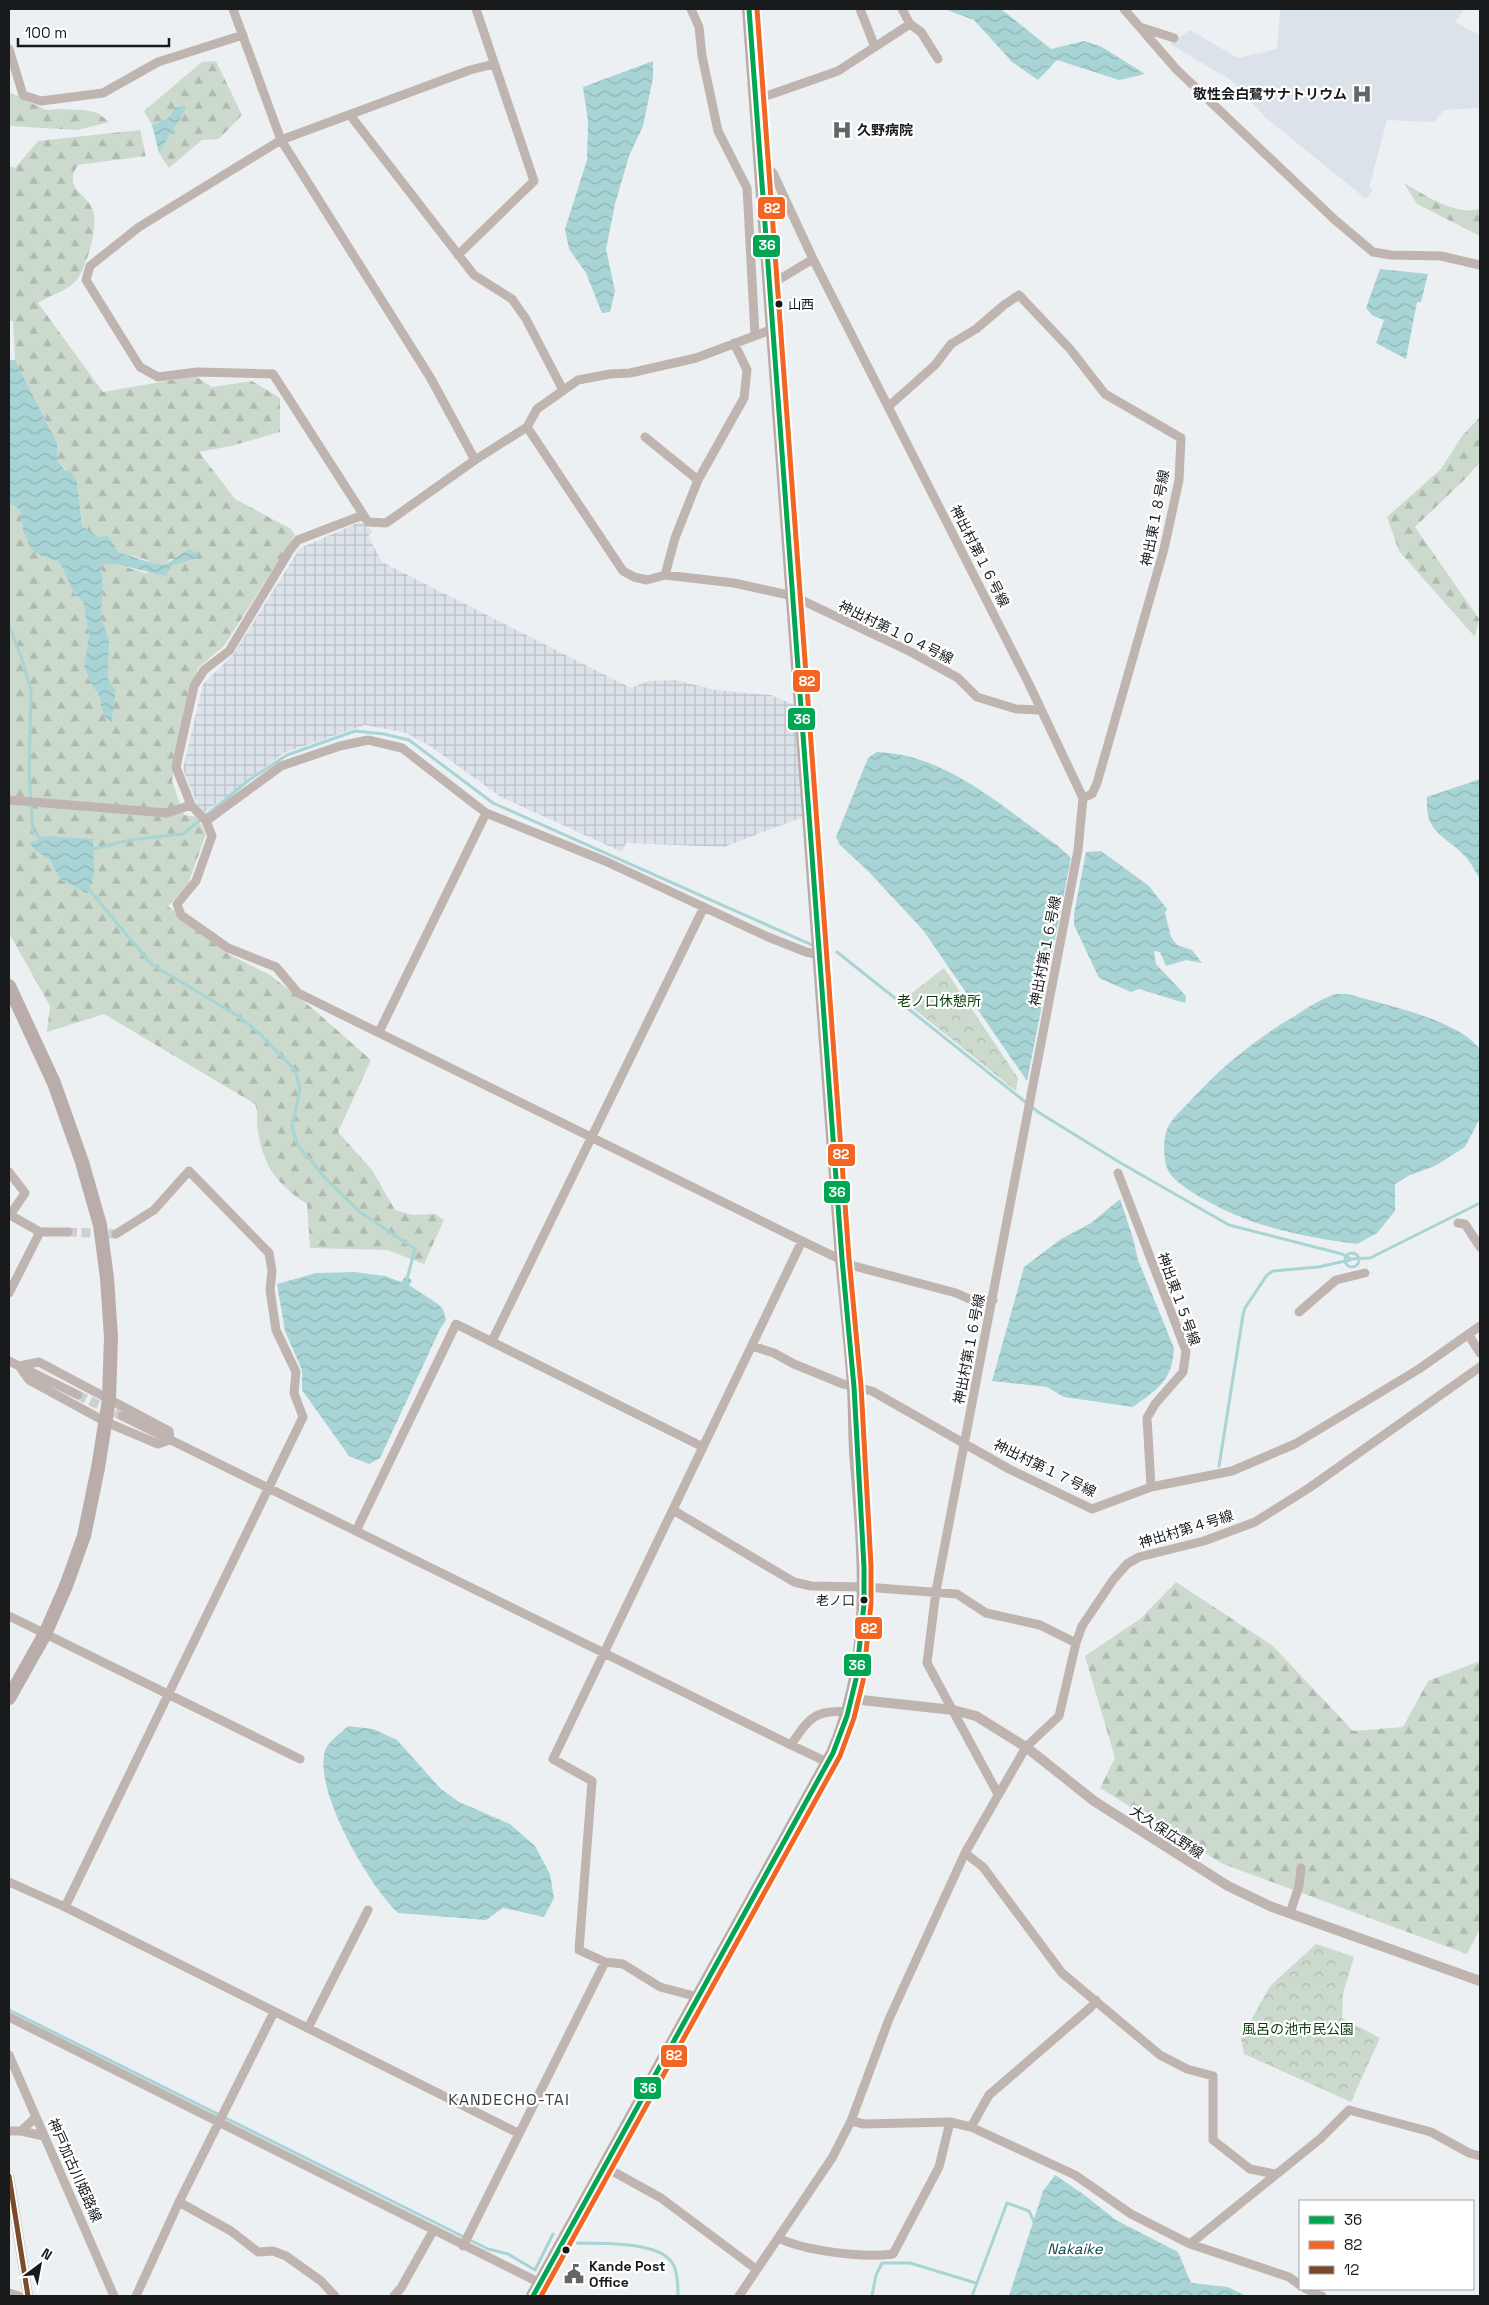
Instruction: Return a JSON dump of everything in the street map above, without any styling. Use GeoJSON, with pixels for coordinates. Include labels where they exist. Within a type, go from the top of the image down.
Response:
{"type":"FeatureCollection","features":[{"type":"Feature","properties":{"kind":"highway"},"geometry":{"type":"LineString","coordinates":[[533,2296],[828,1763],[850,1705],[864,1627],[865,1587],[854,1387],[842,1259],[748,9]]}},
{"type":"Feature","properties":{"kind":"highway"},"geometry":{"type":"LineString","coordinates":[[9,986],[54,1083],[82,1162],[100,1225],[107,1278],[111,1337],[109,1399],[106,1422],[84,1536],[66,1586],[45,1634],[9,1698]]}},
{"type":"Feature","properties":{"kind":"street"},"geometry":{"type":"LineString","coordinates":[[233,9],[281,140],[430,378],[475,460]]}},
{"type":"Feature","properties":{"kind":"street"},"geometry":{"type":"LineString","coordinates":[[458,255],[534,181],[476,9]]}},
{"type":"Feature","properties":{"kind":"street"},"geometry":{"type":"LineString","coordinates":[[691,9],[699,27],[702,56],[718,132],[747,188],[755,335]]}},
{"type":"Feature","properties":{"kind":"street"},"geometry":{"type":"LineString","coordinates":[[860,9],[874,47]]}},
{"type":"Feature","properties":{"kind":"street"},"geometry":{"type":"LineString","coordinates":[[902,9],[910,24],[921,32],[938,59]]}},
{"type":"Feature","properties":{"kind":"street"},"geometry":{"type":"LineString","coordinates":[[1124,9],[1176,69],[1335,220],[1373,252],[1391,255],[1441,256],[1480,265]]}},
{"type":"Feature","properties":{"kind":"street"},"geometry":{"type":"LineString","coordinates":[[755,100],[838,71],[910,24]]}},
{"type":"Feature","properties":{"kind":"street"},"geometry":{"type":"LineString","coordinates":[[1142,28],[1174,38]]}},
{"type":"Feature","properties":{"kind":"street"},"geometry":{"type":"LineString","coordinates":[[9,49],[23,95],[41,101],[79,98],[103,93],[158,62],[242,34]]}},
{"type":"Feature","properties":{"kind":"street"},"geometry":{"type":"LineString","coordinates":[[494,64],[470,70],[281,140],[139,227],[90,266],[86,280],[140,367],[158,377],[197,372],[273,374],[368,522],[386,523],[475,460],[527,427],[537,409],[578,380],[610,374],[630,373],[696,358],[773,329]]}},
{"type":"Feature","properties":{"kind":"street"},"geometry":{"type":"LineString","coordinates":[[350,115],[474,275],[512,299],[526,320],[563,390]]}},
{"type":"Feature","properties":{"kind":"street","name":"神出村第１６号線"},"geometry":{"type":"LineString","coordinates":[[761,163],[773,173],[813,258],[1029,684],[1083,798],[1078,850],[936,1591],[927,1663],[998,1794]]}},
{"type":"Feature","properties":{"kind":"street"},"geometry":{"type":"LineString","coordinates":[[770,285],[813,258]]}},
{"type":"Feature","properties":{"kind":"street","name":"神出東１８号線"},"geometry":{"type":"LineString","coordinates":[[889,406],[935,365],[951,344],[976,329],[1004,305],[1019,296],[1070,349],[1105,394],[1180,438],[1178,480],[1162,558],[1097,783],[1092,794],[1083,798]]}},
{"type":"Feature","properties":{"kind":"street"},"geometry":{"type":"LineString","coordinates":[[665,575],[675,538],[698,480],[744,398],[747,370],[734,343]]}},
{"type":"Feature","properties":{"kind":"street","name":"神出村第１０４号線"},"geometry":{"type":"LineString","coordinates":[[527,427],[623,571],[634,577],[647,580],[665,575],[734,582],[793,596],[911,652],[958,678],[977,697],[1016,709],[1040,710]]}},
{"type":"Feature","properties":{"kind":"street"},"geometry":{"type":"LineString","coordinates":[[645,437],[698,480]]}},
{"type":"Feature","properties":{"kind":"street"},"geometry":{"type":"LineString","coordinates":[[363,515],[298,540],[290,550],[229,651],[204,670],[194,686],[176,767],[191,805],[206,821],[212,836],[196,881],[177,904],[182,915],[228,948],[276,967],[298,993],[854,1266],[956,1293],[978,1303],[993,1300]]}},
{"type":"Feature","properties":{"kind":"street"},"geometry":{"type":"LineString","coordinates":[[206,821],[281,766],[340,746],[368,740],[402,748],[486,813],[605,861],[768,937],[806,952],[820,955]]}},
{"type":"Feature","properties":{"kind":"street"},"geometry":{"type":"LineString","coordinates":[[9,800],[168,813],[191,805]]}},
{"type":"Feature","properties":{"kind":"street"},"geometry":{"type":"LineString","coordinates":[[379,1032],[486,813]]}},
{"type":"Feature","properties":{"kind":"street"},"geometry":{"type":"LineString","coordinates":[[492,1341],[704,907]]}},
{"type":"Feature","properties":{"kind":"street"},"geometry":{"type":"LineString","coordinates":[[64,1907],[303,1417],[294,1393],[296,1372],[276,1330],[270,1290],[272,1271],[269,1254],[188,1171],[154,1210],[116,1234]]}},
{"type":"Feature","properties":{"kind":"street"},"geometry":{"type":"LineString","coordinates":[[9,1172],[25,1193],[10,1215],[40,1232],[68,1232]]}},
{"type":"Feature","properties":{"kind":"street","name":"神出東１５号線"},"geometry":{"type":"LineString","coordinates":[[1118,1173],[1186,1351],[1184,1372],[1155,1404],[1147,1418],[1151,1487]]}},
{"type":"Feature","properties":{"kind":"street"},"geometry":{"type":"LineString","coordinates":[[1458,1223],[1465,1224],[1480,1247]]}},
{"type":"Feature","properties":{"kind":"street"},"geometry":{"type":"LineString","coordinates":[[9,1293],[40,1232]]}},
{"type":"Feature","properties":{"kind":"street"},"geometry":{"type":"LineString","coordinates":[[698,1997],[660,1987],[623,1964],[605,1962],[579,1950],[592,1781],[553,1759],[802,1241]]}},
{"type":"Feature","properties":{"kind":"street"},"geometry":{"type":"LineString","coordinates":[[1299,1312],[1336,1280],[1365,1273]]}},
{"type":"Feature","properties":{"kind":"street"},"geometry":{"type":"LineString","coordinates":[[356,1531],[456,1324],[703,1447]]}},
{"type":"Feature","properties":{"kind":"street","name":"神出村第１７号線"},"geometry":{"type":"LineString","coordinates":[[752,1346],[774,1353],[794,1364],[854,1387],[872,1391],[1009,1469],[1092,1509],[1151,1487],[1232,1471],[1295,1444],[1419,1369],[1480,1326]]}},
{"type":"Feature","properties":{"kind":"street"},"geometry":{"type":"LineString","coordinates":[[1468,1334],[1480,1354]]}},
{"type":"Feature","properties":{"kind":"street"},"geometry":{"type":"LineString","coordinates":[[9,1361],[78,1395]]}},
{"type":"Feature","properties":{"kind":"street"},"geometry":{"type":"LineString","coordinates":[[19,1366],[38,1362],[169,1431],[170,1440]]}},
{"type":"Feature","properties":{"kind":"street"},"geometry":{"type":"LineString","coordinates":[[19,1366],[29,1380],[106,1422],[158,1444],[170,1440]]}},
{"type":"Feature","properties":{"kind":"street","name":"神出村第４号線"},"geometry":{"type":"LineString","coordinates":[[739,2296],[832,2158],[852,2121],[889,2019],[964,1853],[1026,1747],[1059,1716],[1076,1643],[1082,1626],[1113,1580],[1127,1564],[1139,1557],[1204,1541],[1254,1522],[1309,1488],[1480,1367]]}},
{"type":"Feature","properties":{"kind":"street"},"geometry":{"type":"LineString","coordinates":[[122,1416],[828,1763]]}},
{"type":"Feature","properties":{"kind":"street"},"geometry":{"type":"LineString","coordinates":[[673,1510],[794,1582],[811,1586],[865,1587],[957,1594],[986,1613],[1040,1625],[1076,1643]]}},
{"type":"Feature","properties":{"kind":"street"},"geometry":{"type":"LineString","coordinates":[[9,1616],[300,1759]]}},
{"type":"Feature","properties":{"kind":"street"},"geometry":{"type":"LineString","coordinates":[[792,1744],[808,1720],[850,1705]]}},
{"type":"Feature","properties":{"kind":"street","name":"大久保広野線"},"geometry":{"type":"LineString","coordinates":[[850,1705],[953,1710],[976,1716],[1026,1747],[1094,1801],[1165,1848],[1228,1886],[1290,1913],[1480,1981]]}},
{"type":"Feature","properties":{"kind":"street"},"geometry":{"type":"LineString","coordinates":[[964,1853],[983,1867],[1062,1973],[1160,2055],[1187,2069],[1213,2076],[1213,2140],[1250,2169],[1275,2174]]}},
{"type":"Feature","properties":{"kind":"street"},"geometry":{"type":"LineString","coordinates":[[1290,1913],[1299,1886],[1301,1868]]}},
{"type":"Feature","properties":{"kind":"street"},"geometry":{"type":"LineString","coordinates":[[9,1882],[64,1907],[518,2133]]}},
{"type":"Feature","properties":{"kind":"street"},"geometry":{"type":"LineString","coordinates":[[308,2028],[368,1910]]}},
{"type":"Feature","properties":{"kind":"street"},"geometry":{"type":"LineString","coordinates":[[463,2246],[605,1962]]}},
{"type":"Feature","properties":{"kind":"street"},"geometry":{"type":"LineString","coordinates":[[971,2128],[989,2095],[1091,2007],[1096,2000]]}},
{"type":"Feature","properties":{"kind":"street"},"geometry":{"type":"LineString","coordinates":[[136,2296],[179,2202],[274,2012]]}},
{"type":"Feature","properties":{"kind":"street"},"geometry":{"type":"LineString","coordinates":[[9,2017],[540,2283]]}},
{"type":"Feature","properties":{"kind":"street","name":"神戸加古川姫路線"},"geometry":{"type":"LineString","coordinates":[[9,2055],[114,2296]]}},
{"type":"Feature","properties":{"kind":"street"},"geometry":{"type":"LineString","coordinates":[[1190,2244],[1320,2139],[1349,2110],[1431,2132],[1468,2153],[1480,2156]]}},
{"type":"Feature","properties":{"kind":"street"},"geometry":{"type":"LineString","coordinates":[[21,2131],[36,2117]]}},
{"type":"Feature","properties":{"kind":"street"},"geometry":{"type":"LineString","coordinates":[[852,2121],[864,2124],[950,2122],[971,2128],[1075,2175],[1132,2214],[1190,2244],[1289,2277],[1299,2284]]}},
{"type":"Feature","properties":{"kind":"street"},"geometry":{"type":"LineString","coordinates":[[778,2238],[794,2246],[875,2256],[893,2254],[939,2167],[950,2122]]}},
{"type":"Feature","properties":{"kind":"street"},"geometry":{"type":"LineString","coordinates":[[9,2131],[21,2131],[44,2136]]}},
{"type":"Feature","properties":{"kind":"street"},"geometry":{"type":"LineString","coordinates":[[605,2167],[661,2198],[756,2269]]}},
{"type":"Feature","properties":{"kind":"street"},"geometry":{"type":"LineString","coordinates":[[9,2176],[28,2296]]}},
{"type":"Feature","properties":{"kind":"street"},"geometry":{"type":"LineString","coordinates":[[179,2202],[231,2231],[258,2252],[273,2251],[286,2256],[321,2281],[335,2296]]}},
{"type":"Feature","properties":{"kind":"street"},"geometry":{"type":"LineString","coordinates":[[394,2296],[401,2288],[433,2230]]}},
{"type":"Feature","properties":{"kind":"street"},"geometry":{"type":"LineString","coordinates":[[1308,2290],[1322,2296]]}},
{"type":"Feature","properties":{"kind":"street"},"geometry":{"type":"LineString","coordinates":[[9,2293],[19,2296]]}},
{"type":"Feature","properties":{"kind":"shaded area","name":"敬性会白鷺サナトリウム"},"geometry":{"type":"Polygon","coordinates":[[[1280,9],[1464,9],[1455,22],[1480,35],[1480,108],[1444,110],[1434,122],[1387,120],[1369,188],[1373,190],[1366,199],[1265,117],[1231,80],[1170,44],[1190,30],[1238,58],[1277,49],[1280,9]]]}},
{"type":"Feature","properties":{"kind":"shaded area"},"geometry":{"type":"Polygon","coordinates":[[[360,522],[373,531],[368,536],[382,562],[631,688],[648,681],[676,680],[715,690],[771,695],[795,705],[803,817],[724,847],[626,843],[622,852],[501,797],[430,746],[406,733],[365,725],[284,753],[204,813],[197,804],[183,769],[203,684],[233,655],[300,548],[360,522]]]}},
{"type":"Feature","properties":{"kind":"green space"},"geometry":{"type":"Polygon","coordinates":[[[216,61],[242,115],[219,139],[202,140],[169,168],[159,153],[186,109],[174,109],[168,118],[152,125],[144,111],[202,62],[216,61]]]}},
{"type":"Feature","properties":{"kind":"green space"},"geometry":{"type":"Polygon","coordinates":[[[9,92],[46,110],[84,110],[98,113],[109,122],[77,130],[9,126],[9,92]]]}},
{"type":"Feature","properties":{"kind":"green space"},"geometry":{"type":"Polygon","coordinates":[[[140,130],[146,156],[78,165],[74,173],[74,185],[93,211],[94,227],[90,248],[83,268],[75,282],[38,303],[103,392],[195,376],[212,387],[252,381],[280,398],[280,432],[231,446],[199,452],[235,499],[291,529],[295,535],[224,646],[198,668],[191,687],[172,781],[184,815],[197,817],[206,834],[188,884],[168,906],[228,954],[270,975],[312,1008],[371,1060],[338,1132],[372,1170],[395,1210],[413,1215],[435,1214],[444,1220],[424,1264],[387,1250],[310,1248],[307,1204],[296,1197],[280,1182],[268,1164],[260,1143],[255,1104],[104,1014],[47,1032],[50,1006],[9,933],[9,506],[13,505],[20,510],[23,530],[41,556],[57,561],[62,567],[74,593],[83,602],[89,634],[84,666],[92,686],[99,695],[103,715],[110,724],[116,690],[108,680],[109,639],[101,617],[103,586],[101,567],[103,564],[115,564],[146,573],[194,559],[171,559],[165,564],[157,566],[144,559],[118,552],[112,541],[99,537],[82,526],[77,482],[58,461],[57,443],[15,360],[13,321],[9,321],[9,166],[15,168],[38,141],[140,130]],[[49,859],[60,879],[87,894],[49,859]]]}},
{"type":"Feature","properties":{"kind":"green space"},"geometry":{"type":"Polygon","coordinates":[[[1404,183],[1451,207],[1461,210],[1480,209],[1480,236],[1417,204],[1404,183]]]}},
{"type":"Feature","properties":{"kind":"green space"},"geometry":{"type":"Polygon","coordinates":[[[1479,418],[1480,462],[1415,527],[1479,619],[1475,637],[1399,551],[1387,517],[1441,469],[1462,436],[1479,418]]]}},
{"type":"Feature","properties":{"kind":"green space","name":"老ノ口休憩所"},"geometry":{"type":"Polygon","coordinates":[[[944,968],[1018,1078],[1016,1091],[903,1000],[944,968]]]}},
{"type":"Feature","properties":{"kind":"green space"},"geometry":{"type":"Polygon","coordinates":[[[1176,1582],[1273,1646],[1353,1731],[1403,1727],[1428,1681],[1480,1661],[1480,1929],[1467,1954],[1223,1864],[1100,1788],[1115,1758],[1085,1656],[1140,1619],[1176,1582]]]}},
{"type":"Feature","properties":{"kind":"green space","name":"風呂の池市民公園"},"geometry":{"type":"Polygon","coordinates":[[[1316,1944],[1354,1957],[1343,1994],[1342,2018],[1380,2038],[1351,2102],[1244,2054],[1241,2038],[1270,1986],[1316,1944]]]}},
{"type":"Feature","properties":{"kind":"water"},"geometry":{"type":"Polygon","coordinates":[[[944,9],[1001,9],[1051,49],[1084,41],[1102,47],[1145,74],[1119,80],[1057,60],[1038,80],[1012,62],[974,20],[944,9]]]}},
{"type":"Feature","properties":{"kind":"water"},"geometry":{"type":"Polygon","coordinates":[[[653,61],[653,78],[643,126],[629,156],[615,204],[606,249],[615,291],[610,312],[602,313],[586,273],[569,249],[565,229],[587,160],[588,121],[583,87],[653,61]]]}},
{"type":"Feature","properties":{"kind":"water"},"geometry":{"type":"Polygon","coordinates":[[[185,105],[186,109],[159,153],[152,125],[168,118],[174,109],[185,105]]]}},
{"type":"Feature","properties":{"kind":"water"},"geometry":{"type":"Polygon","coordinates":[[[1380,269],[1428,274],[1421,302],[1417,302],[1406,359],[1376,343],[1384,320],[1373,316],[1366,308],[1380,269]]]}},
{"type":"Feature","properties":{"kind":"water"},"geometry":{"type":"Polygon","coordinates":[[[9,360],[15,360],[57,443],[58,461],[65,470],[72,472],[77,482],[82,526],[99,537],[107,536],[118,552],[156,564],[168,563],[189,549],[199,554],[194,559],[171,566],[166,576],[115,564],[103,564],[101,567],[103,586],[101,617],[109,639],[108,680],[116,690],[111,724],[103,715],[99,695],[92,686],[84,666],[89,634],[83,602],[74,593],[62,567],[57,561],[41,556],[31,549],[23,530],[20,510],[13,505],[9,506],[9,360]]]}},
{"type":"Feature","properties":{"kind":"water"},"geometry":{"type":"Polygon","coordinates":[[[877,752],[902,755],[950,772],[994,799],[1057,845],[1071,858],[1027,1081],[923,930],[869,872],[840,845],[836,837],[868,758],[877,752]]]}},
{"type":"Feature","properties":{"kind":"water"},"geometry":{"type":"Polygon","coordinates":[[[1480,779],[1480,879],[1465,856],[1432,826],[1427,809],[1427,797],[1480,779]]]}},
{"type":"Feature","properties":{"kind":"water"},"geometry":{"type":"Polygon","coordinates":[[[46,836],[93,839],[94,874],[87,894],[60,879],[49,859],[36,851],[30,843],[46,836]]]}},
{"type":"Feature","properties":{"kind":"water"},"geometry":{"type":"Polygon","coordinates":[[[1101,851],[1149,886],[1167,909],[1165,913],[1171,937],[1177,945],[1192,950],[1202,963],[1186,960],[1166,966],[1160,952],[1154,951],[1156,964],[1186,996],[1185,1003],[1139,989],[1131,992],[1099,978],[1074,925],[1074,914],[1086,852],[1101,851]]]}},
{"type":"Feature","properties":{"kind":"water"},"geometry":{"type":"Polygon","coordinates":[[[1336,994],[1348,994],[1400,1008],[1438,1021],[1469,1038],[1480,1049],[1480,1118],[1465,1147],[1435,1166],[1408,1176],[1395,1184],[1395,1211],[1377,1233],[1357,1244],[1320,1239],[1284,1231],[1250,1221],[1208,1202],[1172,1176],[1167,1168],[1164,1153],[1166,1131],[1170,1123],[1214,1077],[1238,1055],[1265,1035],[1324,998],[1336,994]]]}},
{"type":"Feature","properties":{"kind":"water"},"geometry":{"type":"Polygon","coordinates":[[[1120,1199],[1138,1260],[1174,1348],[1173,1360],[1167,1377],[1156,1389],[1133,1407],[1064,1397],[1047,1387],[992,1381],[1024,1267],[1061,1239],[1091,1223],[1120,1199]]]}},
{"type":"Feature","properties":{"kind":"water"},"geometry":{"type":"Polygon","coordinates":[[[355,1272],[385,1276],[401,1282],[406,1276],[412,1280],[409,1285],[443,1309],[446,1320],[440,1329],[380,1458],[369,1464],[349,1456],[302,1390],[302,1370],[285,1331],[277,1284],[316,1273],[355,1272]]]}},
{"type":"Feature","properties":{"kind":"water"},"geometry":{"type":"Polygon","coordinates":[[[348,1726],[373,1729],[397,1740],[441,1789],[459,1802],[510,1824],[535,1846],[550,1874],[554,1898],[544,1917],[503,1908],[486,1920],[398,1913],[386,1900],[360,1862],[337,1816],[329,1793],[324,1772],[325,1750],[330,1742],[348,1726]]]}},
{"type":"Feature","properties":{"kind":"water","name":"Nakaike"},"geometry":{"type":"Polygon","coordinates":[[[1055,2175],[1116,2220],[1178,2252],[1191,2283],[1228,2287],[1246,2296],[1009,2296],[1043,2191],[1055,2175]]]}},
{"type":"Feature","properties":{"kind":"waterway"},"geometry":{"type":"LineString","coordinates":[[9,626],[22,659],[31,690],[29,775],[33,831],[43,841]]}},
{"type":"Feature","properties":{"kind":"waterway"},"geometry":{"type":"LineString","coordinates":[[90,850],[130,840],[183,834],[249,780],[287,755],[355,731],[384,734],[409,740],[493,803],[812,945]]}},
{"type":"Feature","properties":{"kind":"waterway"},"geometry":{"type":"LineString","coordinates":[[87,887],[151,964],[238,1016],[258,1032],[295,1070],[300,1089],[292,1127],[297,1144],[326,1179],[360,1212],[415,1249],[407,1279]]}},
{"type":"Feature","properties":{"kind":"waterway"},"geometry":{"type":"LineString","coordinates":[[837,952],[1038,1112],[1119,1162],[1229,1225],[1342,1254],[1351,1259],[1370,1258],[1480,1203]]}},
{"type":"Feature","properties":{"kind":"waterway"},"geometry":{"type":"LineString","coordinates":[[1349,1253],[1355,1253],[1359,1260],[1355,1267],[1349,1267],[1345,1263],[1345,1257],[1349,1253]]}},
{"type":"Feature","properties":{"kind":"waterway"},"geometry":{"type":"LineString","coordinates":[[1219,1466],[1245,1308],[1267,1275],[1273,1271],[1318,1267],[1350,1260]]}},
{"type":"Feature","properties":{"kind":"waterway"},"geometry":{"type":"LineString","coordinates":[[9,2010],[488,2249],[508,2254],[535,2270],[553,2234]]}},
{"type":"Feature","properties":{"kind":"waterway"},"geometry":{"type":"LineString","coordinates":[[972,2296],[1007,2203],[1029,2211],[1035,2224]]}},
{"type":"Feature","properties":{"kind":"waterway"},"geometry":{"type":"LineString","coordinates":[[577,2243],[630,2245],[658,2252],[668,2258],[674,2266],[677,2277],[678,2296]]}},
{"type":"Feature","properties":{"kind":"waterway"},"geometry":{"type":"LineString","coordinates":[[872,2296],[876,2275],[882,2263],[910,2263],[976,2283]]}},
{"type":"Feature","properties":{"kind":"tunnel"},"geometry":{"type":"LineString","coordinates":[[68,1232],[116,1234]]}},
{"type":"Feature","properties":{"kind":"tunnel"},"geometry":{"type":"LineString","coordinates":[[78,1395],[122,1416]]}},
{"type":"Feature","properties":{"kind":"transit line","name":"36"},"geometry":{"type":"LineString","coordinates":[[533,2296],[833,1753],[847,1716],[856,1679],[864,1604],[864,1567],[854,1387],[842,1259],[749,9]]}},
{"type":"Feature","properties":{"kind":"transit line","name":"82"},"geometry":{"type":"LineString","coordinates":[[541,2296],[840,1756],[854,1718],[863,1681],[871,1604],[871,1566],[861,1386],[849,1258],[757,9]]}},
{"type":"Feature","properties":{"kind":"transit line","name":"12"},"geometry":{"type":"LineString","coordinates":[[9,2176],[28,2296]]}},
{"type":"Feature","properties":{"kind":"place","name":"敬性会白鷺サナトリウム"},"geometry":{"type":"Point","coordinates":[1362,94]}},
{"type":"Feature","properties":{"kind":"place","name":"久野病院"},"geometry":{"type":"Point","coordinates":[842,130]}},
{"type":"Feature","properties":{"kind":"place","name":"山西"},"geometry":{"type":"Point","coordinates":[779,304]}},
{"type":"Feature","properties":{"kind":"place","name":"老ノ口"},"geometry":{"type":"Point","coordinates":[864,1600]}},
{"type":"Feature","properties":{"kind":"place","name":"Kande Post Office"},"geometry":{"type":"Point","coordinates":[574,2274]}},
{"type":"Feature","properties":{"kind":"district","name":"KANDECHO-TAI"},"geometry":{"type":"Point","coordinates":[509,2099]}}]}
